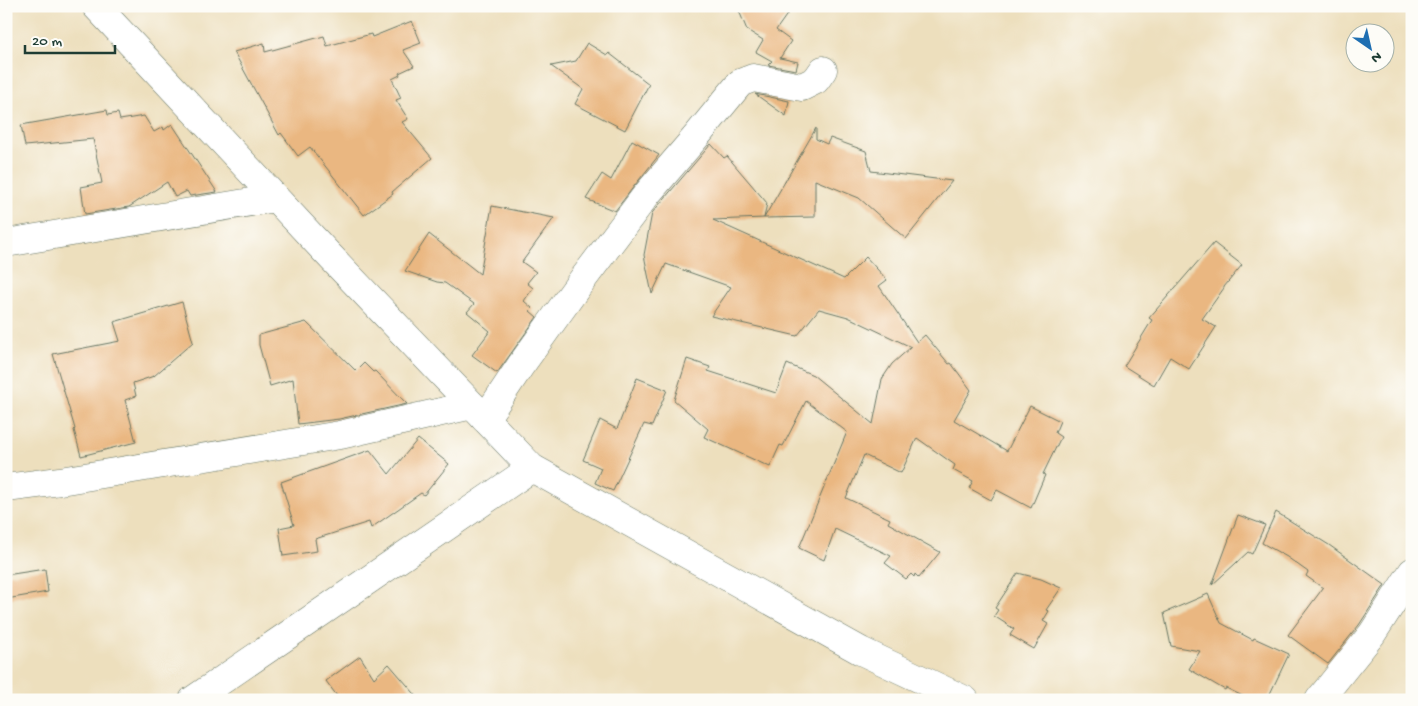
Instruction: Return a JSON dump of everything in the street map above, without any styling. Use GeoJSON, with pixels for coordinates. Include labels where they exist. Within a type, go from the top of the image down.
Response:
{"type":"FeatureCollection","features":[{"type":"Feature","properties":{"kind":"street"},"geometry":{"type":"LineString","coordinates":[[96,6],[275,198],[532,468],[861,651],[965,700]]}},
{"type":"Feature","properties":{"kind":"street"},"geometry":{"type":"LineString","coordinates":[[6,488],[60,481],[478,412],[538,342],[647,194],[740,83],[753,78],[802,86],[816,80],[823,70]]}},
{"type":"Feature","properties":{"kind":"street"},"geometry":{"type":"LineString","coordinates":[[6,243],[275,198]]}},
{"type":"Feature","properties":{"kind":"street"},"geometry":{"type":"LineString","coordinates":[[193,700],[532,468]]}},
{"type":"Feature","properties":{"kind":"street"},"geometry":{"type":"LineString","coordinates":[[1319,700],[1372,634],[1412,572]]}},
{"type":"Feature","properties":{"kind":"building"},"geometry":{"type":"Polygon","coordinates":[[[737,6],[793,6],[776,30],[791,41],[780,58],[798,62],[796,70],[768,65],[772,61],[756,52],[763,40],[747,30],[737,6]]]}},
{"type":"Feature","properties":{"kind":"building"},"geometry":{"type":"Polygon","coordinates":[[[412,21],[421,43],[403,50],[414,66],[399,73],[400,75],[392,79],[401,98],[396,100],[408,119],[402,122],[432,158],[392,192],[393,194],[364,215],[310,147],[298,156],[281,133],[279,135],[234,52],[264,43],[265,52],[324,36],[327,46],[371,34],[372,37],[412,21]]]}},
{"type":"Feature","properties":{"kind":"building"},"geometry":{"type":"Polygon","coordinates":[[[587,43],[607,55],[609,53],[649,84],[625,130],[575,104],[583,89],[551,66],[576,61],[587,43]]]}},
{"type":"Feature","properties":{"kind":"building"},"geometry":{"type":"Polygon","coordinates":[[[755,94],[789,101],[786,116],[755,94]]]}},
{"type":"Feature","properties":{"kind":"building"},"geometry":{"type":"Polygon","coordinates":[[[107,110],[108,115],[118,113],[120,120],[144,116],[154,132],[163,127],[164,130],[172,124],[217,192],[190,196],[187,191],[175,197],[167,182],[129,207],[85,214],[81,187],[102,183],[93,139],[25,146],[21,125],[107,110]]]}},
{"type":"Feature","properties":{"kind":"building"},"geometry":{"type":"Polygon","coordinates":[[[816,128],[816,139],[827,144],[830,138],[866,151],[871,171],[952,181],[906,239],[859,198],[815,180],[815,217],[764,218],[816,128]]]}},
{"type":"Feature","properties":{"kind":"building"},"geometry":{"type":"Polygon","coordinates":[[[632,140],[659,155],[615,211],[586,199],[602,174],[611,180],[632,140]]]}},
{"type":"Feature","properties":{"kind":"building"},"geometry":{"type":"Polygon","coordinates":[[[711,144],[724,158],[727,156],[767,203],[764,218],[713,220],[844,279],[866,257],[887,280],[879,286],[917,342],[925,335],[949,364],[951,363],[971,390],[954,420],[1007,451],[1030,406],[1060,421],[1055,433],[1061,437],[1043,474],[1045,475],[1031,508],[997,490],[991,500],[969,488],[973,481],[953,470],[955,465],[917,438],[901,473],[864,455],[846,498],[890,519],[888,523],[940,552],[919,578],[915,574],[914,577],[911,574],[906,579],[885,563],[891,556],[835,529],[824,560],[799,548],[847,432],[806,401],[783,446],[780,445],[770,467],[704,437],[708,429],[674,400],[687,359],[710,367],[708,371],[776,393],[787,364],[813,375],[873,424],[882,379],[892,364],[911,347],[848,317],[819,309],[797,336],[711,316],[731,287],[666,264],[652,294],[644,255],[652,213],[711,144]]]}},
{"type":"Feature","properties":{"kind":"building"},"geometry":{"type":"Polygon","coordinates":[[[492,206],[554,218],[522,262],[536,272],[527,283],[533,288],[524,301],[532,308],[530,311],[537,317],[497,373],[472,355],[490,331],[467,312],[474,304],[445,283],[405,271],[429,234],[480,274],[492,206]]]}},
{"type":"Feature","properties":{"kind":"building"},"geometry":{"type":"Polygon","coordinates":[[[1214,243],[1242,265],[1202,319],[1216,327],[1189,369],[1170,357],[1154,385],[1124,366],[1152,320],[1149,318],[1214,243]]]}},
{"type":"Feature","properties":{"kind":"building"},"geometry":{"type":"Polygon","coordinates":[[[182,302],[193,342],[154,376],[133,383],[136,396],[125,400],[136,442],[81,456],[53,354],[120,341],[114,322],[182,302]]]}},
{"type":"Feature","properties":{"kind":"building"},"geometry":{"type":"Polygon","coordinates":[[[306,322],[356,371],[364,363],[373,372],[375,371],[407,404],[339,419],[298,424],[293,379],[270,386],[259,345],[259,335],[306,322]]]}},
{"type":"Feature","properties":{"kind":"building"},"geometry":{"type":"Polygon","coordinates":[[[637,378],[667,390],[652,426],[644,424],[613,491],[595,483],[601,468],[583,460],[600,420],[617,429],[637,378]]]}},
{"type":"Feature","properties":{"kind":"building"},"geometry":{"type":"Polygon","coordinates":[[[418,439],[449,464],[424,495],[421,493],[371,528],[369,522],[315,539],[317,551],[283,556],[279,528],[294,525],[281,482],[370,450],[389,474],[418,439]]]}},
{"type":"Feature","properties":{"kind":"building"},"geometry":{"type":"Polygon","coordinates":[[[1276,512],[1329,545],[1385,585],[1359,625],[1328,664],[1288,635],[1323,588],[1306,576],[1308,572],[1262,543],[1276,512]]]}},
{"type":"Feature","properties":{"kind":"building"},"geometry":{"type":"Polygon","coordinates":[[[1238,515],[1265,525],[1252,554],[1248,552],[1212,585],[1238,515]]]}},
{"type":"Feature","properties":{"kind":"building"},"geometry":{"type":"Polygon","coordinates":[[[45,569],[48,592],[6,599],[6,575],[45,569]]]}},
{"type":"Feature","properties":{"kind":"building"},"geometry":{"type":"Polygon","coordinates":[[[1018,573],[1041,579],[1061,588],[1046,610],[1049,611],[1043,621],[1048,624],[1034,649],[1010,635],[1014,629],[994,616],[998,610],[995,608],[1018,573]]]}},
{"type":"Feature","properties":{"kind":"building"},"geometry":{"type":"Polygon","coordinates":[[[1208,594],[1221,623],[1253,640],[1254,638],[1289,654],[1267,700],[1251,700],[1226,688],[1225,690],[1189,669],[1200,651],[1171,646],[1164,613],[1208,594]]]}},
{"type":"Feature","properties":{"kind":"building"},"geometry":{"type":"Polygon","coordinates":[[[360,656],[374,678],[389,664],[420,700],[340,700],[326,681],[360,656]]]}}]}
